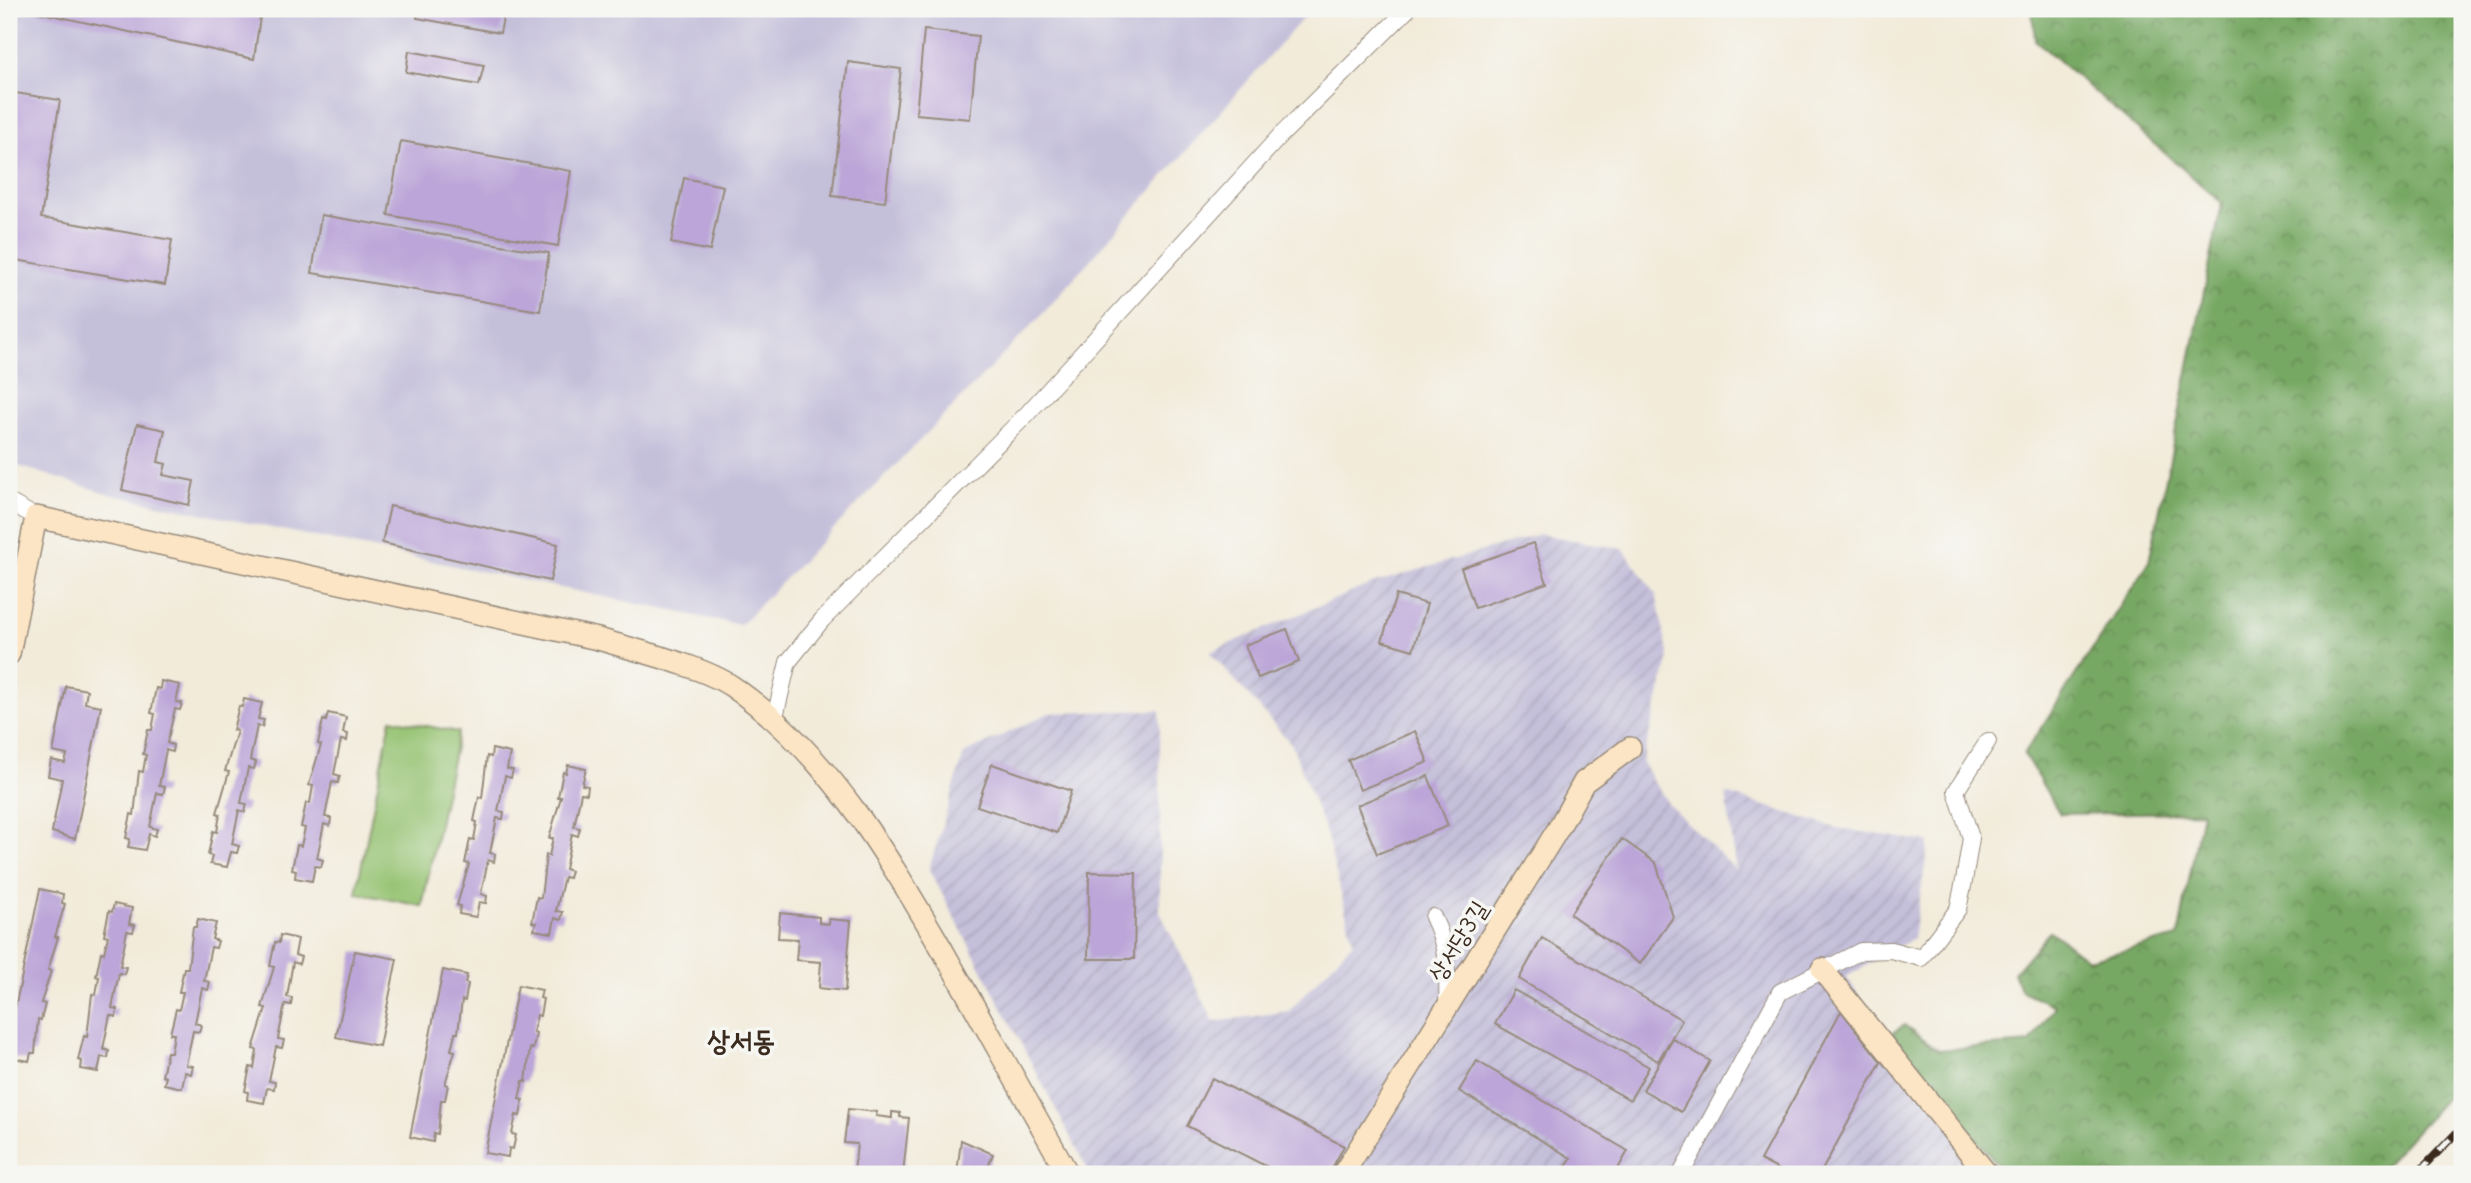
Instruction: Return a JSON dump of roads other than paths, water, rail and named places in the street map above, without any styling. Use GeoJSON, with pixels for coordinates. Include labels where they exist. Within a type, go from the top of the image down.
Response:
{"type":"FeatureCollection","features":[{"type":"Feature","properties":{"kind":"street"},"geometry":{"type":"LineString","coordinates":[[774,720],[788,662],[822,620],[1027,414],[1279,137],[1408,9]]}},
{"type":"Feature","properties":{"kind":"street"},"geometry":{"type":"LineString","coordinates":[[9,502],[37,517],[598,639],[672,661],[729,684],[774,720],[834,780],[888,856],[1068,1174]]}},
{"type":"Feature","properties":{"kind":"street"},"geometry":{"type":"LineString","coordinates":[[9,654],[37,517]]}},
{"type":"Feature","properties":{"kind":"street"},"geometry":{"type":"LineString","coordinates":[[1681,1174],[1780,992],[1861,951],[1891,950],[1921,958],[1958,909],[1970,838],[1956,791],[1988,741]]}},
{"type":"Feature","properties":{"kind":"street","name":"상서당3길"},"geometry":{"type":"LineString","coordinates":[[1342,1174],[1558,829],[1584,782],[1630,748]]}},
{"type":"Feature","properties":{"kind":"street"},"geometry":{"type":"LineString","coordinates":[[1433,918],[1441,934],[1448,962],[1447,1007]]}},
{"type":"Feature","properties":{"kind":"street"},"geometry":{"type":"LineString","coordinates":[[1822,969],[1987,1174]]}},
{"type":"Feature","properties":{"kind":"railway"},"geometry":{"type":"LineString","coordinates":[[2417,1174],[2462,1127]]}},
{"type":"Feature","properties":{"kind":"district","name":"상서동"},"geometry":{"type":"Point","coordinates":[741,1041]}}]}
